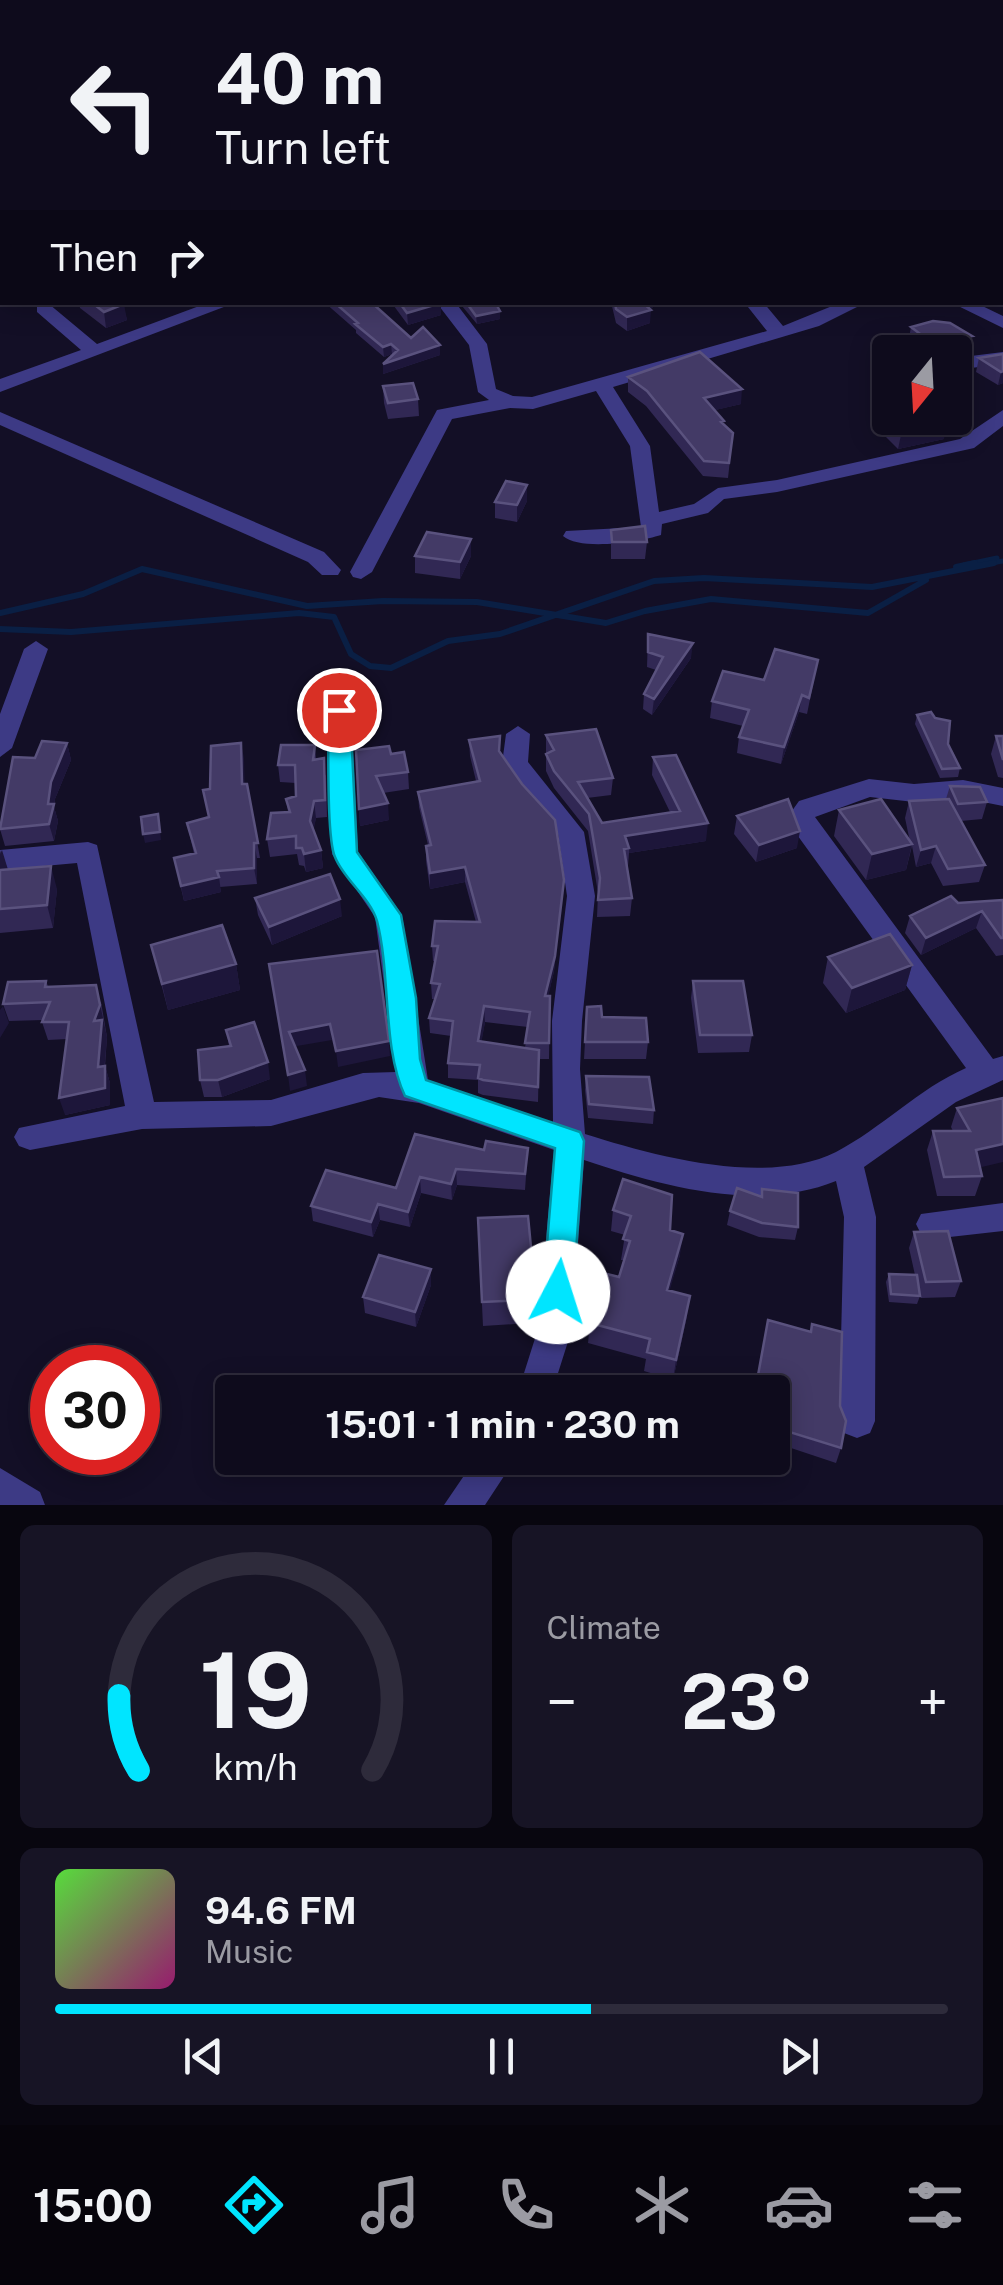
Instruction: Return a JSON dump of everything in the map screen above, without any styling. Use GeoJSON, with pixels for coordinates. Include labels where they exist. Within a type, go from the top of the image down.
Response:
{"type":"FeatureCollection","features":[{"type":"Feature","properties":{"kind":"street"},"geometry":{"type":"LineString","coordinates":[[176,305],[190,316]]}},
{"type":"Feature","properties":{"kind":"street"},"geometry":{"type":"LineString","coordinates":[[0,386],[220,305]]}},
{"type":"Feature","properties":{"kind":"street"},"geometry":{"type":"LineString","coordinates":[[447,305],[478,344],[488,392],[510,402]]}},
{"type":"Feature","properties":{"kind":"street"},"geometry":{"type":"LineString","coordinates":[[756,305],[778,332]]}},
{"type":"Feature","properties":{"kind":"street"},"geometry":{"type":"LineString","coordinates":[[361,572],[402,502],[444,414],[510,402],[533,402],[778,332],[850,305]]}},
{"type":"Feature","properties":{"kind":"street"},"geometry":{"type":"LineString","coordinates":[[966,305],[1003,322]]}},
{"type":"Feature","properties":{"kind":"street"},"geometry":{"type":"LineString","coordinates":[[43,308],[93,350]]}},
{"type":"Feature","properties":{"kind":"street"},"geometry":{"type":"LineString","coordinates":[[972,362],[1003,358]]}},
{"type":"Feature","properties":{"kind":"street"},"geometry":{"type":"LineString","coordinates":[[574,536],[647,535],[653,530],[646,483],[637,463],[640,446],[600,382]]}},
{"type":"Feature","properties":{"kind":"street"},"geometry":{"type":"LineString","coordinates":[[0,418],[316,557],[330,570]]}},
{"type":"Feature","properties":{"kind":"street"},"geometry":{"type":"LineString","coordinates":[[650,520],[701,510],[718,494],[778,486],[998,425]]}},
{"type":"Feature","properties":{"kind":"street"},"geometry":{"type":"LineString","coordinates":[[0,748],[36,649]]}},
{"type":"Feature","properties":{"kind":"street"},"geometry":{"type":"LineString","coordinates":[[339,710],[345,854],[388,915],[403,998],[406,1059],[415,1088]]}},
{"type":"Feature","properties":{"kind":"street"},"geometry":{"type":"LineString","coordinates":[[518,734],[515,764],[559,813],[570,832],[581,896],[565,1069],[570,1141],[555,1329],[540,1375]]}},
{"type":"Feature","properties":{"kind":"street"},"geometry":{"type":"LineString","coordinates":[[30,1137],[142,1116],[272,1113],[352,1086],[376,1083],[415,1088],[616,1158],[737,1180],[786,1180],[848,1164],[891,1136],[949,1089],[994,1070],[804,825],[802,815],[808,808],[869,788],[914,794],[963,789],[1003,797]]}},
{"type":"Feature","properties":{"kind":"street"},"geometry":{"type":"LineString","coordinates":[[0,860],[88,852],[142,1116]]}},
{"type":"Feature","properties":{"kind":"street"},"geometry":{"type":"LineString","coordinates":[[848,1164],[860,1218],[857,1421]]}},
{"type":"Feature","properties":{"kind":"street"},"geometry":{"type":"LineString","coordinates":[[932,1224],[1003,1217]]}},
{"type":"Feature","properties":{"kind":"street"},"geometry":{"type":"LineString","coordinates":[[462,1505],[485,1475]]}},
{"type":"Feature","properties":{"kind":"street"},"geometry":{"type":"LineString","coordinates":[[0,1486],[27,1505]]}},
{"type":"Feature","properties":{"kind":"building"},"geometry":{"type":"Polygon","coordinates":[[[95,305],[122,305],[104,312],[95,305]]]}},
{"type":"Feature","properties":{"kind":"building"},"geometry":{"type":"Polygon","coordinates":[[[337,305],[374,305],[411,338],[423,327],[440,345],[383,364],[398,350],[391,344],[383,347],[355,324],[358,323],[337,305]]]}},
{"type":"Feature","properties":{"kind":"building"},"geometry":{"type":"Polygon","coordinates":[[[401,305],[434,305],[407,313],[401,305]]]}},
{"type":"Feature","properties":{"kind":"building"},"geometry":{"type":"Polygon","coordinates":[[[468,305],[497,305],[500,311],[476,316],[468,305]]]}},
{"type":"Feature","properties":{"kind":"building"},"geometry":{"type":"Polygon","coordinates":[[[615,305],[645,305],[651,310],[627,317],[615,305]]]}},
{"type":"Feature","properties":{"kind":"building"},"geometry":{"type":"Polygon","coordinates":[[[933,321],[950,323],[970,335],[922,335],[911,327],[933,321]]]}},
{"type":"Feature","properties":{"kind":"building"},"geometry":{"type":"Polygon","coordinates":[[[700,352],[742,389],[704,398],[733,433],[729,463],[704,461],[647,391],[628,377],[700,352]]]}},
{"type":"Feature","properties":{"kind":"building"},"geometry":{"type":"Polygon","coordinates":[[[1003,354],[1001,372],[979,358],[1003,354]]]}},
{"type":"Feature","properties":{"kind":"building"},"geometry":{"type":"Polygon","coordinates":[[[413,383],[418,399],[388,403],[383,386],[413,383]]]}},
{"type":"Feature","properties":{"kind":"building"},"geometry":{"type":"Polygon","coordinates":[[[506,481],[527,485],[517,505],[495,502],[506,481]]]}},
{"type":"Feature","properties":{"kind":"building"},"geometry":{"type":"Polygon","coordinates":[[[645,526],[647,542],[612,542],[611,530],[645,526]]]}},
{"type":"Feature","properties":{"kind":"building"},"geometry":{"type":"Polygon","coordinates":[[[427,532],[471,539],[460,562],[415,556],[427,532]]]}},
{"type":"Feature","properties":{"kind":"building"},"geometry":{"type":"Polygon","coordinates":[[[648,634],[693,643],[654,699],[644,694],[663,657],[648,652],[648,634]]]}},
{"type":"Feature","properties":{"kind":"building"},"geometry":{"type":"Polygon","coordinates":[[[775,649],[818,660],[809,698],[802,695],[784,747],[739,737],[749,710],[712,701],[723,671],[764,680],[775,649]]]}},
{"type":"Feature","properties":{"kind":"building"},"geometry":{"type":"Polygon","coordinates":[[[931,712],[935,718],[950,721],[948,744],[960,768],[942,769],[917,715],[931,712]]]}},
{"type":"Feature","properties":{"kind":"building"},"geometry":{"type":"Polygon","coordinates":[[[596,729],[613,778],[578,782],[602,823],[680,811],[653,757],[676,755],[708,823],[625,836],[632,898],[598,900],[600,878],[589,814],[554,771],[546,754],[554,750],[546,735],[596,729]]]}},
{"type":"Feature","properties":{"kind":"building"},"geometry":{"type":"Polygon","coordinates":[[[500,736],[499,751],[555,820],[564,880],[555,956],[545,996],[550,996],[549,1043],[525,1043],[530,1012],[484,1006],[478,1041],[539,1050],[538,1087],[483,1080],[478,1078],[480,1065],[448,1063],[453,1021],[429,1018],[440,984],[431,983],[438,946],[432,946],[435,921],[480,922],[465,867],[430,873],[426,846],[431,845],[418,792],[480,781],[469,740],[500,736]]]}},
{"type":"Feature","properties":{"kind":"building"},"geometry":{"type":"Polygon","coordinates":[[[996,736],[1003,736],[1003,760],[996,736]]]}},
{"type":"Feature","properties":{"kind":"building"},"geometry":{"type":"Polygon","coordinates":[[[42,741],[67,743],[51,782],[48,804],[54,804],[49,824],[0,829],[13,757],[35,758],[42,741]]]}},
{"type":"Feature","properties":{"kind":"building"},"geometry":{"type":"Polygon","coordinates":[[[241,743],[242,784],[247,784],[258,843],[254,843],[254,868],[217,871],[219,877],[181,886],[174,858],[196,853],[187,823],[209,817],[203,790],[210,789],[211,746],[241,743]]]}},
{"type":"Feature","properties":{"kind":"building"},"geometry":{"type":"Polygon","coordinates":[[[281,745],[315,745],[313,760],[324,758],[325,800],[314,801],[310,821],[321,850],[304,854],[302,848],[296,848],[296,836],[267,839],[271,813],[290,812],[286,799],[296,796],[295,765],[278,765],[281,745]]]}},
{"type":"Feature","properties":{"kind":"building"},"geometry":{"type":"Polygon","coordinates":[[[389,746],[391,754],[404,752],[408,772],[376,776],[388,803],[359,809],[356,750],[389,746]]]}},
{"type":"Feature","properties":{"kind":"building"},"geometry":{"type":"Polygon","coordinates":[[[950,786],[980,787],[987,802],[958,804],[950,786]]]}},
{"type":"Feature","properties":{"kind":"building"},"geometry":{"type":"Polygon","coordinates":[[[788,799],[800,831],[759,845],[737,816],[788,799]]]}},
{"type":"Feature","properties":{"kind":"building"},"geometry":{"type":"Polygon","coordinates":[[[881,799],[912,844],[872,854],[839,810],[881,799]]]}},
{"type":"Feature","properties":{"kind":"building"},"geometry":{"type":"Polygon","coordinates":[[[949,799],[985,865],[948,869],[936,846],[921,850],[909,801],[949,799]]]}},
{"type":"Feature","properties":{"kind":"building"},"geometry":{"type":"Polygon","coordinates":[[[158,814],[160,832],[143,834],[141,817],[158,814]]]}},
{"type":"Feature","properties":{"kind":"building"},"geometry":{"type":"Polygon","coordinates":[[[51,866],[47,905],[0,909],[0,870],[51,866]]]}},
{"type":"Feature","properties":{"kind":"building"},"geometry":{"type":"Polygon","coordinates":[[[330,874],[340,899],[269,927],[255,898],[330,874]]]}},
{"type":"Feature","properties":{"kind":"building"},"geometry":{"type":"Polygon","coordinates":[[[951,896],[958,903],[1003,900],[1003,938],[982,911],[926,938],[910,916],[951,896]]]}},
{"type":"Feature","properties":{"kind":"building"},"geometry":{"type":"Polygon","coordinates":[[[222,925],[236,964],[162,984],[151,945],[222,925]]]}},
{"type":"Feature","properties":{"kind":"building"},"geometry":{"type":"Polygon","coordinates":[[[890,934],[912,965],[852,988],[828,957],[890,934]]]}},
{"type":"Feature","properties":{"kind":"building"},"geometry":{"type":"Polygon","coordinates":[[[377,951],[389,1041],[336,1051],[330,1024],[289,1032],[305,1070],[288,1075],[269,964],[377,951]]]}},
{"type":"Feature","properties":{"kind":"building"},"geometry":{"type":"Polygon","coordinates":[[[46,981],[45,987],[96,985],[100,1005],[94,1021],[102,1020],[98,1067],[105,1066],[105,1088],[59,1098],[69,1022],[42,1022],[50,1002],[3,1004],[8,982],[46,981]]]}},
{"type":"Feature","properties":{"kind":"building"},"geometry":{"type":"Polygon","coordinates":[[[693,981],[743,981],[752,1035],[700,1035],[693,981]]]}},
{"type":"Feature","properties":{"kind":"building"},"geometry":{"type":"Polygon","coordinates":[[[601,1006],[602,1017],[646,1018],[648,1042],[585,1042],[587,1007],[601,1006]]]}},
{"type":"Feature","properties":{"kind":"building"},"geometry":{"type":"Polygon","coordinates":[[[254,1022],[268,1062],[218,1080],[200,1080],[198,1050],[231,1046],[226,1030],[254,1022]]]}},
{"type":"Feature","properties":{"kind":"building"},"geometry":{"type":"Polygon","coordinates":[[[586,1076],[649,1077],[654,1110],[589,1104],[586,1076]]]}},
{"type":"Feature","properties":{"kind":"building"},"geometry":{"type":"Polygon","coordinates":[[[1003,1098],[1003,1144],[976,1150],[982,1176],[944,1177],[933,1131],[970,1131],[957,1108],[1003,1098]]]}},
{"type":"Feature","properties":{"kind":"building"},"geometry":{"type":"Polygon","coordinates":[[[415,1134],[484,1150],[486,1141],[528,1148],[525,1174],[456,1169],[451,1184],[420,1177],[408,1212],[378,1204],[371,1222],[311,1206],[326,1170],[396,1188],[415,1134]]]}},
{"type":"Feature","properties":{"kind":"building"},"geometry":{"type":"Polygon","coordinates":[[[623,1179],[672,1195],[670,1230],[683,1234],[667,1290],[690,1296],[676,1360],[647,1352],[650,1339],[590,1323],[603,1273],[619,1277],[630,1241],[623,1239],[631,1216],[613,1210],[623,1179]]]}},
{"type":"Feature","properties":{"kind":"building"},"geometry":{"type":"Polygon","coordinates":[[[737,1188],[762,1197],[762,1189],[798,1193],[798,1227],[762,1223],[730,1211],[737,1188]]]}},
{"type":"Feature","properties":{"kind":"building"},"geometry":{"type":"Polygon","coordinates":[[[528,1216],[533,1268],[530,1300],[482,1302],[478,1218],[528,1216]]]}},
{"type":"Feature","properties":{"kind":"building"},"geometry":{"type":"Polygon","coordinates":[[[948,1231],[961,1281],[926,1282],[914,1232],[948,1231]]]}},
{"type":"Feature","properties":{"kind":"building"},"geometry":{"type":"Polygon","coordinates":[[[379,1255],[431,1269],[415,1312],[363,1297],[379,1255]]]}},
{"type":"Feature","properties":{"kind":"building"},"geometry":{"type":"Polygon","coordinates":[[[889,1274],[917,1275],[920,1296],[891,1294],[889,1274]]]}},
{"type":"Feature","properties":{"kind":"building"},"geometry":{"type":"Polygon","coordinates":[[[768,1320],[811,1332],[812,1324],[842,1332],[840,1406],[846,1421],[841,1448],[790,1432],[790,1375],[758,1375],[768,1320]]]}},
{"type":"Feature","properties":{"kind":"waterway"},"geometry":{"type":"LineString","coordinates":[[964,565],[997,558]]}},
{"type":"Feature","properties":{"kind":"waterway"},"geometry":{"type":"LineString","coordinates":[[981,565],[1003,561]]}},
{"type":"Feature","properties":{"kind":"waterway"},"geometry":{"type":"LineString","coordinates":[[956,567],[975,563]]}},
{"type":"Feature","properties":{"kind":"waterway"},"geometry":{"type":"LineString","coordinates":[[556,615],[654,581],[704,578],[872,587],[994,563]]}},
{"type":"Feature","properties":{"kind":"waterway"},"geometry":{"type":"LineString","coordinates":[[0,613],[83,594],[142,569],[307,606],[383,601],[477,602],[556,615]]}},
{"type":"Feature","properties":{"kind":"waterway"},"geometry":{"type":"LineString","coordinates":[[556,615],[606,623],[645,611],[711,599],[868,613],[926,580]]}},
{"type":"Feature","properties":{"kind":"waterway"},"geometry":{"type":"LineString","coordinates":[[0,629],[71,632],[299,613],[334,617],[351,654],[370,666],[391,668],[448,641],[500,634],[556,615]]}},
{"type":"Feature","properties":{"kind":"route"},"geometry":{"type":"LineString","coordinates":[[339,710],[345,854],[388,915],[403,998],[406,1059],[415,1088],[570,1141],[558,1292]]}}]}
